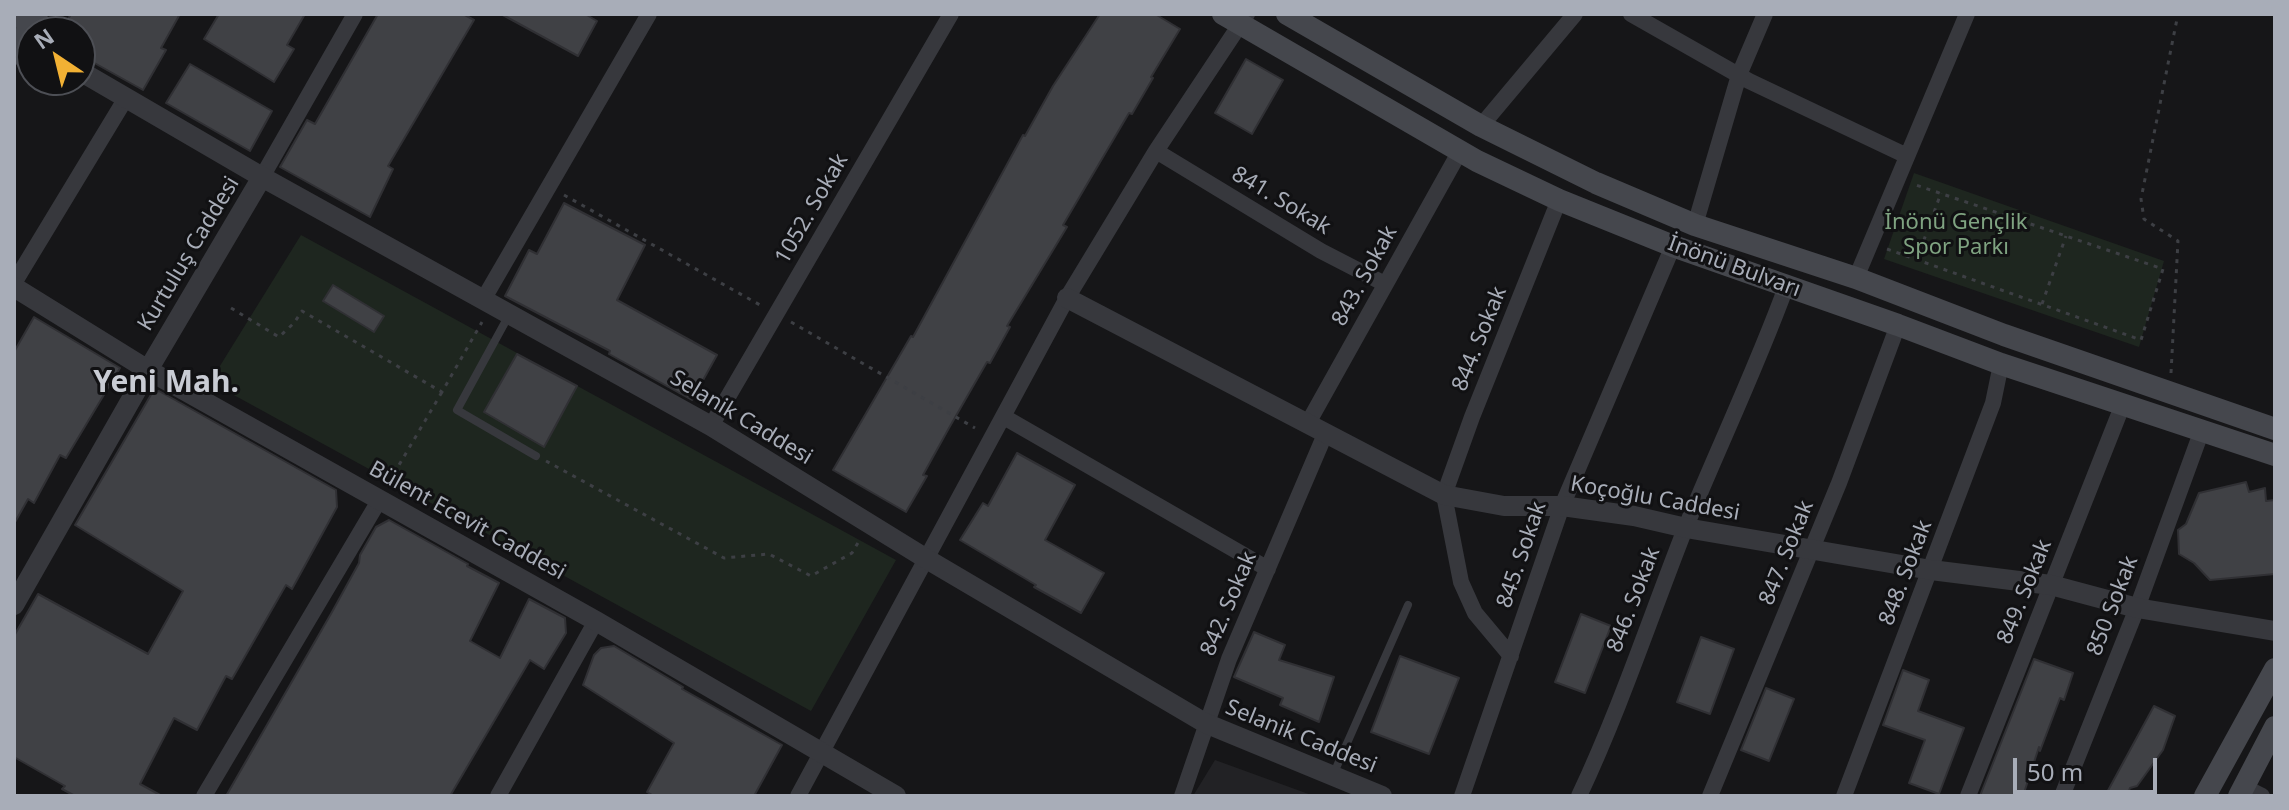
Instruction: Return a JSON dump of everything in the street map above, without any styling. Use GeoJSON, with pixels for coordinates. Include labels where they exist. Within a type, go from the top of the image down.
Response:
{"type":"FeatureCollection","features":[{"type":"Feature","properties":{"kind":"main road","name":"İnönü Bulvarı"},"geometry":{"type":"LineString","coordinates":[[1287,14],[1481,126],[1596,183],[1695,225],[1856,278],[2004,335],[2275,429]]}},
{"type":"Feature","properties":{"kind":"main road","name":"İnönü Bulvarı"},"geometry":{"type":"LineString","coordinates":[[1237,18],[1460,151],[1559,200],[1673,246],[2001,364],[2275,455]]}},
{"type":"Feature","properties":{"kind":"main road"},"geometry":{"type":"LineString","coordinates":[[2205,796],[2275,669]]}},
{"type":"Feature","properties":{"kind":"main road"},"geometry":{"type":"LineString","coordinates":[[2248,793],[2275,727]]}},
{"type":"Feature","properties":{"kind":"street"},"geometry":{"type":"LineString","coordinates":[[262,177],[355,14]]}},
{"type":"Feature","properties":{"kind":"street"},"geometry":{"type":"LineString","coordinates":[[495,307],[549,187],[649,14]]}},
{"type":"Feature","properties":{"kind":"street","name":"1052. Sokak"},"geometry":{"type":"LineString","coordinates":[[711,426],[951,14]]}},
{"type":"Feature","properties":{"kind":"street"},"geometry":{"type":"LineString","coordinates":[[1481,126],[1575,14]]}},
{"type":"Feature","properties":{"kind":"street"},"geometry":{"type":"LineString","coordinates":[[1631,14],[1739,75],[1907,156]]}},
{"type":"Feature","properties":{"kind":"street"},"geometry":{"type":"LineString","coordinates":[[1695,225],[1739,75],[1765,14]]}},
{"type":"Feature","properties":{"kind":"street"},"geometry":{"type":"LineString","coordinates":[[1856,278],[1967,14]]}},
{"type":"Feature","properties":{"kind":"street"},"geometry":{"type":"LineString","coordinates":[[798,796],[1067,298],[1237,18]]}},
{"type":"Feature","properties":{"kind":"street","name":"Selanik Caddesi"},"geometry":{"type":"LineString","coordinates":[[96,80],[262,177],[711,426],[925,558],[1205,723],[1382,796]]}},
{"type":"Feature","properties":{"kind":"street"},"geometry":{"type":"LineString","coordinates":[[14,285],[126,98]]}},
{"type":"Feature","properties":{"kind":"street","name":"841. Sokak"},"geometry":{"type":"LineString","coordinates":[[1156,151],[1321,251],[1385,284]]}},
{"type":"Feature","properties":{"kind":"street","name":"843. Sokak"},"geometry":{"type":"LineString","coordinates":[[1308,423],[1460,151]]}},
{"type":"Feature","properties":{"kind":"street","name":"Kurtuluş Caddesi"},"geometry":{"type":"LineString","coordinates":[[14,605],[262,177]]}},
{"type":"Feature","properties":{"kind":"street","name":"844. Sokak"},"geometry":{"type":"LineString","coordinates":[[1444,495],[1559,200]]}},
{"type":"Feature","properties":{"kind":"street","name":"845. Sokak"},"geometry":{"type":"LineString","coordinates":[[1462,796],[1562,506],[1673,246]]}},
{"type":"Feature","properties":{"kind":"street","name":"Bülent Ecevit Caddesi"},"geometry":{"type":"LineString","coordinates":[[14,285],[148,370],[596,621],[896,796]]}},
{"type":"Feature","properties":{"kind":"street","name":"846. Sokak"},"geometry":{"type":"LineString","coordinates":[[1579,796],[1600,753],[1686,528],[1786,287]]}},
{"type":"Feature","properties":{"kind":"street","name":"Koçoğlu Caddesi"},"geometry":{"type":"LineString","coordinates":[[1067,298],[1444,495],[1504,506],[1562,506],[1634,516],[1686,528],[1931,570],[2051,585],[2137,608],[2275,631]]}},
{"type":"Feature","properties":{"kind":"street","name":"847. Sokak"},"geometry":{"type":"LineString","coordinates":[[1710,796],[1812,550],[1898,325]]}},
{"type":"Feature","properties":{"kind":"street","name":"848. Sokak"},"geometry":{"type":"LineString","coordinates":[[1844,796],[1993,403],[2001,364]]}},
{"type":"Feature","properties":{"kind":"street","name":"849. Sokak"},"geometry":{"type":"LineString","coordinates":[[1968,796],[2123,404]]}},
{"type":"Feature","properties":{"kind":"street"},"geometry":{"type":"LineString","coordinates":[[1004,417],[1268,569]]}},
{"type":"Feature","properties":{"kind":"street","name":"850 Sokak"},"geometry":{"type":"LineString","coordinates":[[2062,796],[2137,608],[2202,430]]}},
{"type":"Feature","properties":{"kind":"street","name":"842. Sokak"},"geometry":{"type":"LineString","coordinates":[[1182,796],[1229,659],[1326,432]]}},
{"type":"Feature","properties":{"kind":"street"},"geometry":{"type":"LineString","coordinates":[[1444,495],[1461,582],[1475,613],[1511,656]]}},
{"type":"Feature","properties":{"kind":"street"},"geometry":{"type":"LineString","coordinates":[[204,796],[380,499]]}},
{"type":"Feature","properties":{"kind":"street"},"geometry":{"type":"LineString","coordinates":[[498,796],[596,621]]}},
{"type":"Feature","properties":{"kind":"lane"},"geometry":{"type":"LineString","coordinates":[[495,307],[457,410],[536,456]]}},
{"type":"Feature","properties":{"kind":"lane"},"geometry":{"type":"LineString","coordinates":[[1333,776],[1408,605]]}},
{"type":"Feature","properties":{"kind":"path"},"geometry":{"type":"LineString","coordinates":[[2170,393],[2178,241],[2144,219],[2141,199],[2178,14]]}},
{"type":"Feature","properties":{"kind":"path"},"geometry":{"type":"LineString","coordinates":[[1871,243],[2141,340],[2163,269],[1898,179]]}},
{"type":"Feature","properties":{"kind":"path"},"geometry":{"type":"LineString","coordinates":[[549,187],[660,248]]}},
{"type":"Feature","properties":{"kind":"path"},"geometry":{"type":"LineString","coordinates":[[1917,259],[1941,193]]}},
{"type":"Feature","properties":{"kind":"path"},"geometry":{"type":"LineString","coordinates":[[2042,304],[2066,235]]}},
{"type":"Feature","properties":{"kind":"path"},"geometry":{"type":"LineString","coordinates":[[380,499],[495,307]]}},
{"type":"Feature","properties":{"kind":"path"},"geometry":{"type":"LineString","coordinates":[[231,308],[279,337],[302,311],[442,392]]}},
{"type":"Feature","properties":{"kind":"path"},"geometry":{"type":"LineString","coordinates":[[871,370],[992,438]]}},
{"type":"Feature","properties":{"kind":"path"},"geometry":{"type":"LineString","coordinates":[[536,456],[724,558],[769,554],[811,576],[852,553],[869,523]]}},
{"type":"Feature","properties":{"kind":"shaded area"},"geometry":{"type":"Polygon","coordinates":[[[1215,760],[1314,796],[1193,796],[1215,760]]]}},
{"type":"Feature","properties":{"kind":"green space","name":"İnönü Gençlik Spor Parkı"},"geometry":{"type":"Polygon","coordinates":[[[1914,173],[2164,261],[2139,347],[1884,259],[1914,173]]]}},
{"type":"Feature","properties":{"kind":"green space"},"geometry":{"type":"Polygon","coordinates":[[[301,235],[896,560],[811,711],[210,382],[301,235]]]}},
{"type":"Feature","properties":{"kind":"building"},"geometry":{"type":"Polygon","coordinates":[[[180,14],[161,48],[166,50],[143,90],[96,64],[96,16],[70,16],[180,14]]]}},
{"type":"Feature","properties":{"kind":"building"},"geometry":{"type":"Polygon","coordinates":[[[219,14],[305,14],[287,45],[294,49],[274,82],[204,39],[219,14]]]}},
{"type":"Feature","properties":{"kind":"building"},"geometry":{"type":"Polygon","coordinates":[[[378,14],[463,14],[474,20],[388,166],[393,169],[370,217],[280,167],[307,120],[315,124],[378,14]]]}},
{"type":"Feature","properties":{"kind":"building"},"geometry":{"type":"Polygon","coordinates":[[[501,14],[585,14],[597,21],[578,56],[501,14]]]}},
{"type":"Feature","properties":{"kind":"building"},"geometry":{"type":"Polygon","coordinates":[[[1100,14],[1155,14],[1180,29],[1063,225],[1067,227],[1007,326],[1010,327],[990,363],[987,362],[949,428],[906,512],[833,470],[913,337],[1023,135],[1100,14]]]}},
{"type":"Feature","properties":{"kind":"building"},"geometry":{"type":"Polygon","coordinates":[[[1246,59],[1283,80],[1252,134],[1215,113],[1246,59]]]}},
{"type":"Feature","properties":{"kind":"building"},"geometry":{"type":"Polygon","coordinates":[[[190,64],[272,111],[250,151],[166,103],[190,64]]]}},
{"type":"Feature","properties":{"kind":"building"},"geometry":{"type":"Polygon","coordinates":[[[564,203],[645,245],[617,300],[717,355],[692,400],[609,354],[610,351],[505,296],[529,250],[537,254],[564,203]]]}},
{"type":"Feature","properties":{"kind":"building"},"geometry":{"type":"Polygon","coordinates":[[[333,285],[384,316],[374,332],[323,301],[333,285]]]}},
{"type":"Feature","properties":{"kind":"building"},"geometry":{"type":"Polygon","coordinates":[[[34,317],[120,368],[66,458],[60,455],[34,503],[28,499],[14,524],[14,352],[34,317]]]}},
{"type":"Feature","properties":{"kind":"building"},"geometry":{"type":"Polygon","coordinates":[[[517,354],[577,386],[544,447],[484,412],[517,354]]]}},
{"type":"Feature","properties":{"kind":"building"},"geometry":{"type":"Polygon","coordinates":[[[159,391],[336,490],[337,507],[292,589],[286,585],[232,679],[226,676],[197,730],[174,718],[140,784],[162,796],[75,796],[62,789],[65,786],[14,757],[14,636],[38,594],[148,654],[183,591],[75,525],[152,393],[159,391]]]}},
{"type":"Feature","properties":{"kind":"building"},"geometry":{"type":"Polygon","coordinates":[[[1017,453],[1075,485],[1045,540],[1104,573],[1081,613],[960,540],[983,503],[988,506],[1017,453]]]}},
{"type":"Feature","properties":{"kind":"building"},"geometry":{"type":"Polygon","coordinates":[[[2246,482],[2249,492],[2265,488],[2266,501],[2275,500],[2275,574],[2210,580],[2194,563],[2179,554],[2178,530],[2186,524],[2199,493],[2246,482]]]}},
{"type":"Feature","properties":{"kind":"building"},"geometry":{"type":"Polygon","coordinates":[[[389,520],[499,583],[470,641],[500,658],[529,599],[565,618],[566,633],[544,669],[530,660],[450,796],[226,796],[332,612],[376,527],[389,520]]]}},
{"type":"Feature","properties":{"kind":"building"},"geometry":{"type":"Polygon","coordinates":[[[1581,614],[1611,626],[1585,693],[1555,682],[1581,614]]]}},
{"type":"Feature","properties":{"kind":"building"},"geometry":{"type":"Polygon","coordinates":[[[1254,632],[1285,645],[1279,660],[1334,677],[1319,722],[1280,705],[1283,698],[1234,677],[1254,632]]]}},
{"type":"Feature","properties":{"kind":"building"},"geometry":{"type":"Polygon","coordinates":[[[1701,637],[1734,649],[1710,714],[1677,702],[1701,637]]]}},
{"type":"Feature","properties":{"kind":"building"},"geometry":{"type":"Polygon","coordinates":[[[614,646],[682,689],[782,745],[754,796],[654,796],[647,792],[674,743],[583,685],[594,655],[601,648],[614,646]]]}},
{"type":"Feature","properties":{"kind":"building"},"geometry":{"type":"Polygon","coordinates":[[[1400,656],[1459,678],[1429,754],[1371,732],[1400,656]]]}},
{"type":"Feature","properties":{"kind":"building"},"geometry":{"type":"Polygon","coordinates":[[[2034,659],[2073,673],[2064,700],[2060,698],[2040,751],[2039,747],[2023,796],[1980,796],[2034,659]]]}},
{"type":"Feature","properties":{"kind":"building"},"geometry":{"type":"Polygon","coordinates":[[[1903,670],[1929,680],[1918,711],[1964,728],[1939,794],[1909,783],[1925,740],[1883,725],[1903,670]]]}},
{"type":"Feature","properties":{"kind":"building"},"geometry":{"type":"Polygon","coordinates":[[[1766,688],[1794,699],[1769,761],[1741,750],[1766,688]]]}},
{"type":"Feature","properties":{"kind":"building"},"geometry":{"type":"Polygon","coordinates":[[[2154,706],[2175,716],[2163,750],[2137,786],[2130,788],[2127,796],[2105,796],[2154,706]]]}},
{"type":"Feature","properties":{"kind":"district","name":"Yeni Mah."},"geometry":{"type":"Point","coordinates":[166,383]}}]}
